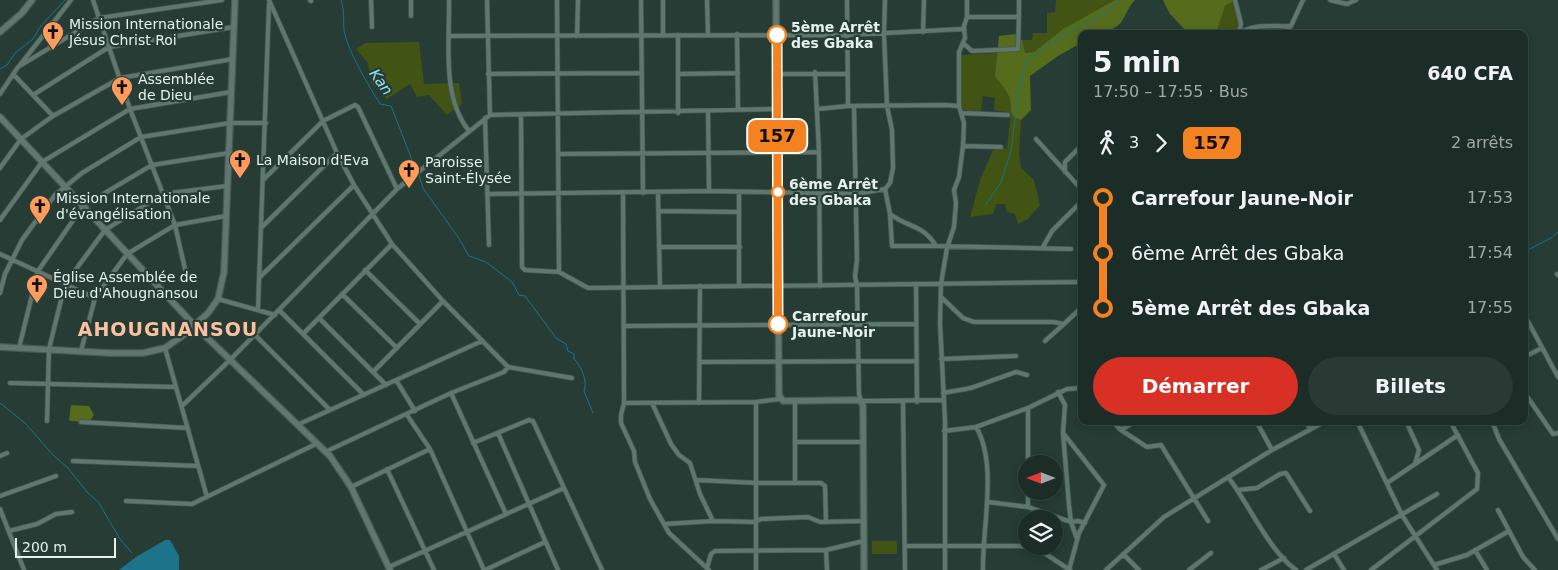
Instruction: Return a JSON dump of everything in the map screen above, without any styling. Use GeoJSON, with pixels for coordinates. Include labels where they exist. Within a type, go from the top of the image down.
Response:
{"type":"FeatureCollection","features":[{"type":"Feature","properties":{"kind":"street"},"geometry":{"type":"LineString","coordinates":[[0,32],[22,13],[32,0]]}},
{"type":"Feature","properties":{"kind":"street"},"geometry":{"type":"LineString","coordinates":[[0,94],[18,67],[71,0]]}},
{"type":"Feature","properties":{"kind":"street"},"geometry":{"type":"LineString","coordinates":[[93,0],[130,109],[175,225],[185,269]]}},
{"type":"Feature","properties":{"kind":"street"},"geometry":{"type":"LineString","coordinates":[[18,67],[99,18],[222,0]]}},
{"type":"Feature","properties":{"kind":"street"},"geometry":{"type":"LineString","coordinates":[[0,346],[143,353],[165,348],[195,326],[218,298],[224,272],[235,0]]}},
{"type":"Feature","properties":{"kind":"street"},"geometry":{"type":"LineString","coordinates":[[372,0],[372,27]]}},
{"type":"Feature","properties":{"kind":"street"},"geometry":{"type":"LineString","coordinates":[[410,0],[411,16]]}},
{"type":"Feature","properties":{"kind":"street"},"geometry":{"type":"LineString","coordinates":[[449,0],[451,83],[460,118],[470,131]]}},
{"type":"Feature","properties":{"kind":"street"},"geometry":{"type":"LineString","coordinates":[[487,0],[490,115]]}},
{"type":"Feature","properties":{"kind":"street"},"geometry":{"type":"LineString","coordinates":[[557,0],[560,193],[559,272]]}},
{"type":"Feature","properties":{"kind":"street"},"geometry":{"type":"LineString","coordinates":[[577,36],[578,0]]}},
{"type":"Feature","properties":{"kind":"street"},"geometry":{"type":"LineString","coordinates":[[641,0],[643,192]]}},
{"type":"Feature","properties":{"kind":"street"},"geometry":{"type":"LineString","coordinates":[[663,0],[663,35]]}},
{"type":"Feature","properties":{"kind":"street"},"geometry":{"type":"LineString","coordinates":[[707,0],[708,35]]}},
{"type":"Feature","properties":{"kind":"street"},"geometry":{"type":"LineString","coordinates":[[776,0],[780,399]]}},
{"type":"Feature","properties":{"kind":"street"},"geometry":{"type":"LineString","coordinates":[[848,0],[848,106]]}},
{"type":"Feature","properties":{"kind":"street"},"geometry":{"type":"LineString","coordinates":[[487,194],[709,191],[856,194],[885,189],[890,183],[893,168],[892,130],[887,106],[884,34],[886,0]]}},
{"type":"Feature","properties":{"kind":"street"},"geometry":{"type":"LineString","coordinates":[[923,32],[924,0]]}},
{"type":"Feature","properties":{"kind":"street"},"geometry":{"type":"LineString","coordinates":[[945,570],[944,400],[940,298],[947,248],[954,227],[956,203],[954,190],[959,177],[963,146],[964,123],[958,106],[960,52],[967,18],[967,0]]}},
{"type":"Feature","properties":{"kind":"street"},"geometry":{"type":"LineString","coordinates":[[963,43],[972,51],[1018,49],[1019,0]]}},
{"type":"Feature","properties":{"kind":"street"},"geometry":{"type":"LineString","coordinates":[[1235,0],[1241,24],[1239,30]]}},
{"type":"Feature","properties":{"kind":"street"},"geometry":{"type":"LineString","coordinates":[[1286,30],[1291,26],[1303,0]]}},
{"type":"Feature","properties":{"kind":"street"},"geometry":{"type":"LineString","coordinates":[[1330,0],[1347,4],[1356,0]]}},
{"type":"Feature","properties":{"kind":"street"},"geometry":{"type":"LineString","coordinates":[[269,1],[337,153],[354,185],[392,244],[443,301],[508,367],[572,378]]}},
{"type":"Feature","properties":{"kind":"street"},"geometry":{"type":"LineString","coordinates":[[258,309],[269,1]]}},
{"type":"Feature","properties":{"kind":"street"},"geometry":{"type":"LineString","coordinates":[[967,18],[1011,18],[1019,15]]}},
{"type":"Feature","properties":{"kind":"street"},"geometry":{"type":"LineString","coordinates":[[1243,30],[1262,25],[1291,26]]}},
{"type":"Feature","properties":{"kind":"street"},"geometry":{"type":"LineString","coordinates":[[33,95],[109,47],[234,27]]}},
{"type":"Feature","properties":{"kind":"street"},"geometry":{"type":"LineString","coordinates":[[450,36],[847,35],[923,32],[964,27]]}},
{"type":"Feature","properties":{"kind":"street"},"geometry":{"type":"LineString","coordinates":[[737,34],[738,110]]}},
{"type":"Feature","properties":{"kind":"street"},"geometry":{"type":"LineString","coordinates":[[678,35],[678,113]]}},
{"type":"Feature","properties":{"kind":"street"},"geometry":{"type":"LineString","coordinates":[[0,168],[21,139],[53,116],[120,78],[233,59]]}},
{"type":"Feature","properties":{"kind":"street"},"geometry":{"type":"LineString","coordinates":[[777,74],[815,72],[848,74]]}},
{"type":"Feature","properties":{"kind":"street"},"geometry":{"type":"LineString","coordinates":[[815,72],[819,152],[820,286]]}},
{"type":"Feature","properties":{"kind":"street"},"geometry":{"type":"LineString","coordinates":[[488,74],[642,73]]}},
{"type":"Feature","properties":{"kind":"street"},"geometry":{"type":"LineString","coordinates":[[678,74],[738,73]]}},
{"type":"Feature","properties":{"kind":"street"},"geometry":{"type":"LineString","coordinates":[[13,74],[53,116]]}},
{"type":"Feature","properties":{"kind":"street"},"geometry":{"type":"LineString","coordinates":[[0,220],[42,162],[130,109],[231,92]]}},
{"type":"Feature","properties":{"kind":"street"},"geometry":{"type":"LineString","coordinates":[[264,179],[323,121],[355,105],[358,107],[397,189]]}},
{"type":"Feature","properties":{"kind":"street"},"geometry":{"type":"LineString","coordinates":[[817,109],[848,106],[958,106]]}},
{"type":"Feature","properties":{"kind":"street"},"geometry":{"type":"LineString","coordinates":[[854,107],[858,394],[865,410],[864,570]]}},
{"type":"Feature","properties":{"kind":"street"},"geometry":{"type":"LineString","coordinates":[[182,406],[275,315],[397,189],[490,115],[678,113],[777,109]]}},
{"type":"Feature","properties":{"kind":"street"},"geometry":{"type":"LineString","coordinates":[[708,112],[709,191]]}},
{"type":"Feature","properties":{"kind":"street"},"geometry":{"type":"LineString","coordinates":[[962,113],[1008,115]]}},
{"type":"Feature","properties":{"kind":"street"},"geometry":{"type":"LineString","coordinates":[[521,114],[522,267],[525,270],[559,272],[588,288],[1078,282]]}},
{"type":"Feature","properties":{"kind":"street"},"geometry":{"type":"LineString","coordinates":[[0,117],[195,326],[334,461],[351,487],[389,569],[564,488]]}},
{"type":"Feature","properties":{"kind":"street"},"geometry":{"type":"LineString","coordinates":[[485,118],[489,245]]}},
{"type":"Feature","properties":{"kind":"street"},"geometry":{"type":"LineString","coordinates":[[0,294],[11,259],[22,240],[64,186],[141,137],[230,122],[266,123]]}},
{"type":"Feature","properties":{"kind":"street"},"geometry":{"type":"LineString","coordinates":[[1036,139],[1078,186]]}},
{"type":"Feature","properties":{"kind":"street"},"geometry":{"type":"LineString","coordinates":[[963,146],[1001,147]]}},
{"type":"Feature","properties":{"kind":"street"},"geometry":{"type":"LineString","coordinates":[[1065,172],[1065,162],[1078,149]]}},
{"type":"Feature","properties":{"kind":"street"},"geometry":{"type":"LineString","coordinates":[[559,154],[819,152]]}},
{"type":"Feature","properties":{"kind":"street"},"geometry":{"type":"LineString","coordinates":[[19,348],[38,271],[83,206],[152,165],[229,153]]}},
{"type":"Feature","properties":{"kind":"street"},"geometry":{"type":"LineString","coordinates":[[262,227],[337,153]]}},
{"type":"Feature","properties":{"kind":"street"},"geometry":{"type":"LineString","coordinates":[[260,277],[354,185]]}},
{"type":"Feature","properties":{"kind":"street"},"geometry":{"type":"LineString","coordinates":[[47,421],[49,349],[65,284],[105,230],[163,194],[228,186]]}},
{"type":"Feature","properties":{"kind":"street"},"geometry":{"type":"LineString","coordinates":[[885,189],[890,214],[892,246],[936,246],[947,248],[1043,247],[1071,249]]}},
{"type":"Feature","properties":{"kind":"street"},"geometry":{"type":"LineString","coordinates":[[623,192],[625,326],[624,403],[620,415],[621,423],[634,451],[635,462],[645,487],[665,524],[678,542],[708,569],[712,552],[826,550],[864,541]]}},
{"type":"Feature","properties":{"kind":"street"},"geometry":{"type":"LineString","coordinates":[[658,192],[660,286]]}},
{"type":"Feature","properties":{"kind":"street"},"geometry":{"type":"LineString","coordinates":[[739,192],[739,285]]}},
{"type":"Feature","properties":{"kind":"street"},"geometry":{"type":"LineString","coordinates":[[1043,247],[1052,231],[1078,205]]}},
{"type":"Feature","properties":{"kind":"street"},"geometry":{"type":"LineString","coordinates":[[659,211],[739,212]]}},
{"type":"Feature","properties":{"kind":"street"},"geometry":{"type":"LineString","coordinates":[[890,214],[900,222],[921,228],[936,246]]}},
{"type":"Feature","properties":{"kind":"street"},"geometry":{"type":"LineString","coordinates":[[81,351],[95,298],[128,254],[175,225],[226,216]]}},
{"type":"Feature","properties":{"kind":"street"},"geometry":{"type":"LineString","coordinates":[[303,334],[392,244]]}},
{"type":"Feature","properties":{"kind":"street"},"geometry":{"type":"LineString","coordinates":[[660,247],[740,248]]}},
{"type":"Feature","properties":{"kind":"street"},"geometry":{"type":"LineString","coordinates":[[0,254],[95,298]]}},
{"type":"Feature","properties":{"kind":"street"},"geometry":{"type":"LineString","coordinates":[[365,270],[420,324]]}},
{"type":"Feature","properties":{"kind":"street"},"geometry":{"type":"LineString","coordinates":[[916,284],[916,402]]}},
{"type":"Feature","properties":{"kind":"street"},"geometry":{"type":"LineString","coordinates":[[699,403],[700,286]]}},
{"type":"Feature","properties":{"kind":"street"},"geometry":{"type":"LineString","coordinates":[[342,294],[397,348]]}},
{"type":"Feature","properties":{"kind":"street"},"geometry":{"type":"LineString","coordinates":[[218,298],[275,315]]}},
{"type":"Feature","properties":{"kind":"street"},"geometry":{"type":"LineString","coordinates":[[940,298],[962,318],[974,322],[1053,322],[1064,324]]}},
{"type":"Feature","properties":{"kind":"street"},"geometry":{"type":"LineString","coordinates":[[373,372],[443,301]]}},
{"type":"Feature","properties":{"kind":"street"},"geometry":{"type":"LineString","coordinates":[[279,310],[364,395]]}},
{"type":"Feature","properties":{"kind":"street"},"geometry":{"type":"LineString","coordinates":[[1045,341],[1078,311]]}},
{"type":"Feature","properties":{"kind":"street"},"geometry":{"type":"LineString","coordinates":[[319,318],[386,385]]}},
{"type":"Feature","properties":{"kind":"street"},"geometry":{"type":"LineString","coordinates":[[1528,322],[1558,377]]}},
{"type":"Feature","properties":{"kind":"street"},"geometry":{"type":"LineString","coordinates":[[625,326],[916,324]]}},
{"type":"Feature","properties":{"kind":"street"},"geometry":{"type":"LineString","coordinates":[[254,335],[330,410]]}},
{"type":"Feature","properties":{"kind":"street"},"geometry":{"type":"LineString","coordinates":[[297,425],[482,341]]}},
{"type":"Feature","properties":{"kind":"street"},"geometry":{"type":"LineString","coordinates":[[165,348],[207,498]]}},
{"type":"Feature","properties":{"kind":"street"},"geometry":{"type":"LineString","coordinates":[[1528,355],[1542,348]]}},
{"type":"Feature","properties":{"kind":"street"},"geometry":{"type":"LineString","coordinates":[[942,359],[1016,356]]}},
{"type":"Feature","properties":{"kind":"street"},"geometry":{"type":"LineString","coordinates":[[700,362],[916,361]]}},
{"type":"Feature","properties":{"kind":"street"},"geometry":{"type":"LineString","coordinates":[[325,452],[451,393],[504,372],[508,367]]}},
{"type":"Feature","properties":{"kind":"street"},"geometry":{"type":"LineString","coordinates":[[943,393],[971,388],[1016,372],[1027,375]]}},
{"type":"Feature","properties":{"kind":"street"},"geometry":{"type":"LineString","coordinates":[[396,380],[415,410]]}},
{"type":"Feature","properties":{"kind":"street"},"geometry":{"type":"LineString","coordinates":[[10,383],[175,387]]}},
{"type":"Feature","properties":{"kind":"street"},"geometry":{"type":"LineString","coordinates":[[944,431],[976,427],[1028,408],[1058,392],[1078,388]]}},
{"type":"Feature","properties":{"kind":"street"},"geometry":{"type":"LineString","coordinates":[[1058,392],[1064,406],[1063,433],[1071,522],[1077,538]]}},
{"type":"Feature","properties":{"kind":"street"},"geometry":{"type":"LineString","coordinates":[[451,393],[506,514]]}},
{"type":"Feature","properties":{"kind":"street"},"geometry":{"type":"LineString","coordinates":[[1528,398],[1553,434],[1558,432]]}},
{"type":"Feature","properties":{"kind":"street"},"geometry":{"type":"LineString","coordinates":[[624,403],[756,402],[780,399],[795,401],[903,402],[944,400]]}},
{"type":"Feature","properties":{"kind":"street"},"geometry":{"type":"LineString","coordinates":[[795,401],[795,483]]}},
{"type":"Feature","properties":{"kind":"street"},"geometry":{"type":"LineString","coordinates":[[756,402],[756,570]]}},
{"type":"Feature","properties":{"kind":"street"},"geometry":{"type":"LineString","coordinates":[[903,402],[905,570]]}},
{"type":"Feature","properties":{"kind":"street"},"geometry":{"type":"LineString","coordinates":[[652,403],[671,444],[690,463],[713,521]]}},
{"type":"Feature","properties":{"kind":"street"},"geometry":{"type":"LineString","coordinates":[[1028,408],[1028,455]]}},
{"type":"Feature","properties":{"kind":"street"},"geometry":{"type":"LineString","coordinates":[[407,415],[430,449],[484,570],[545,542]]}},
{"type":"Feature","properties":{"kind":"street"},"geometry":{"type":"LineString","coordinates":[[473,443],[529,420],[533,421],[602,570]]}},
{"type":"Feature","properties":{"kind":"street"},"geometry":{"type":"LineString","coordinates":[[81,422],[187,428]]}},
{"type":"Feature","properties":{"kind":"street"},"geometry":{"type":"LineString","coordinates":[[1116,425],[1147,447],[1161,445],[1208,521]]}},
{"type":"Feature","properties":{"kind":"street"},"geometry":{"type":"LineString","coordinates":[[1121,430],[1129,425]]}},
{"type":"Feature","properties":{"kind":"street"},"geometry":{"type":"LineString","coordinates":[[1258,425],[1272,450]]}},
{"type":"Feature","properties":{"kind":"street"},"geometry":{"type":"LineString","coordinates":[[1308,425],[1310,429]]}},
{"type":"Feature","properties":{"kind":"street"},"geometry":{"type":"LineString","coordinates":[[1106,570],[1164,516],[1272,450],[1318,425]]}},
{"type":"Feature","properties":{"kind":"street"},"geometry":{"type":"LineString","coordinates":[[1359,425],[1402,514],[1437,570]]}},
{"type":"Feature","properties":{"kind":"street"},"geometry":{"type":"LineString","coordinates":[[1408,425],[1419,450],[1416,464]]}},
{"type":"Feature","properties":{"kind":"street"},"geometry":{"type":"LineString","coordinates":[[1371,570],[1478,489],[1478,473],[1452,425]]}},
{"type":"Feature","properties":{"kind":"street"},"geometry":{"type":"LineString","coordinates":[[1494,425],[1499,439],[1558,539]]}},
{"type":"Feature","properties":{"kind":"street"},"geometry":{"type":"LineString","coordinates":[[976,427],[984,444],[988,502],[982,545],[983,570]]}},
{"type":"Feature","properties":{"kind":"street"},"geometry":{"type":"LineString","coordinates":[[905,546],[982,545],[1032,548],[1070,570],[1077,538],[1104,488],[1104,482],[1063,433]]}},
{"type":"Feature","properties":{"kind":"street"},"geometry":{"type":"LineString","coordinates":[[498,434],[558,570]]}},
{"type":"Feature","properties":{"kind":"street"},"geometry":{"type":"LineString","coordinates":[[1387,483],[1458,435]]}},
{"type":"Feature","properties":{"kind":"street"},"geometry":{"type":"LineString","coordinates":[[795,442],[864,442]]}},
{"type":"Feature","properties":{"kind":"street"},"geometry":{"type":"LineString","coordinates":[[126,501],[192,504],[316,444]]}},
{"type":"Feature","properties":{"kind":"street"},"geometry":{"type":"LineString","coordinates":[[351,487],[430,449]]}},
{"type":"Feature","properties":{"kind":"street"},"geometry":{"type":"LineString","coordinates":[[0,456],[7,453]]}},
{"type":"Feature","properties":{"kind":"street"},"geometry":{"type":"LineString","coordinates":[[73,461],[198,466]]}},
{"type":"Feature","properties":{"kind":"street"},"geometry":{"type":"LineString","coordinates":[[387,469],[434,570]]}},
{"type":"Feature","properties":{"kind":"street"},"geometry":{"type":"LineString","coordinates":[[1238,490],[1257,488],[1280,474],[1286,473],[1310,511]]}},
{"type":"Feature","properties":{"kind":"street"},"geometry":{"type":"LineString","coordinates":[[0,496],[56,476]]}},
{"type":"Feature","properties":{"kind":"street"},"geometry":{"type":"LineString","coordinates":[[1228,477],[1260,526],[1284,558],[1296,570]]}},
{"type":"Feature","properties":{"kind":"street"},"geometry":{"type":"LineString","coordinates":[[696,480],[824,484],[826,522]]}},
{"type":"Feature","properties":{"kind":"street"},"geometry":{"type":"LineString","coordinates":[[1306,570],[1437,494]]}},
{"type":"Feature","properties":{"kind":"street"},"geometry":{"type":"LineString","coordinates":[[1028,500],[1028,507]]}},
{"type":"Feature","properties":{"kind":"street"},"geometry":{"type":"LineString","coordinates":[[988,502],[1028,507],[1071,522],[1085,523]]}},
{"type":"Feature","properties":{"kind":"street"},"geometry":{"type":"LineString","coordinates":[[0,509],[24,570]]}},
{"type":"Feature","properties":{"kind":"street"},"geometry":{"type":"LineString","coordinates":[[1498,510],[1523,557],[1535,570]]}},
{"type":"Feature","properties":{"kind":"street"},"geometry":{"type":"LineString","coordinates":[[9,531],[37,524],[56,514],[72,512]]}},
{"type":"Feature","properties":{"kind":"street"},"geometry":{"type":"LineString","coordinates":[[665,524],[713,521],[755,522],[808,517],[826,522],[864,521]]}},
{"type":"Feature","properties":{"kind":"street"},"geometry":{"type":"LineString","coordinates":[[1434,565],[1447,563],[1509,531]]}},
{"type":"Feature","properties":{"kind":"street"},"geometry":{"type":"LineString","coordinates":[[826,550],[827,570]]}},
{"type":"Feature","properties":{"kind":"street"},"geometry":{"type":"LineString","coordinates":[[1475,550],[1487,570]]}},
{"type":"Feature","properties":{"kind":"street"},"geometry":{"type":"LineString","coordinates":[[1123,554],[1139,570]]}},
{"type":"Feature","properties":{"kind":"street"},"geometry":{"type":"LineString","coordinates":[[1189,570],[1211,554]]}},
{"type":"Feature","properties":{"kind":"street"},"geometry":{"type":"LineString","coordinates":[[1334,554],[1344,570]]}},
{"type":"Feature","properties":{"kind":"street"},"geometry":{"type":"LineString","coordinates":[[1261,570],[1284,558]]}},
{"type":"Feature","properties":{"kind":"green space"},"geometry":{"type":"Polygon","coordinates":[[[1056,0],[1115,0],[1063,29],[1034,52],[1024,53],[1022,40],[1032,40],[1033,33],[1047,33],[1047,13],[1055,12],[1056,0]]]}},
{"type":"Feature","properties":{"kind":"green space"},"geometry":{"type":"Polygon","coordinates":[[[1115,0],[1135,0],[1119,25],[1109,30],[1078,30],[1078,45],[1030,76],[1031,110],[1021,120],[1015,118],[1011,113],[1011,101],[995,76],[999,36],[1015,34],[1022,40],[1025,53],[1034,52],[1063,29],[1115,0]]]}},
{"type":"Feature","properties":{"kind":"green space"},"geometry":{"type":"Polygon","coordinates":[[[1163,0],[1234,1],[1225,6],[1217,30],[1185,30],[1170,14],[1163,0]]]}},
{"type":"Feature","properties":{"kind":"green space"},"geometry":{"type":"Polygon","coordinates":[[[1234,1],[1241,24],[1239,30],[1217,30],[1225,6],[1234,1]]]}},
{"type":"Feature","properties":{"kind":"green space"},"geometry":{"type":"Polygon","coordinates":[[[419,42],[424,84],[459,83],[462,104],[447,115],[429,95],[417,97],[410,84],[387,99],[371,83],[368,63],[356,49],[365,43],[419,42]]]}},
{"type":"Feature","properties":{"kind":"green space"},"geometry":{"type":"Polygon","coordinates":[[[997,53],[996,63],[999,82],[1009,92],[1015,118],[1021,120],[1019,154],[1021,168],[1034,180],[1040,205],[1028,219],[1018,224],[1015,214],[1007,212],[1005,204],[996,204],[993,214],[970,217],[980,180],[993,150],[1007,148],[1011,113],[994,110],[995,98],[983,96],[981,111],[964,110],[960,105],[960,55],[997,53]]]}},
{"type":"Feature","properties":{"kind":"green space"},"geometry":{"type":"Polygon","coordinates":[[[71,405],[89,406],[94,415],[89,422],[71,421],[69,420],[71,405]]]}},
{"type":"Feature","properties":{"kind":"green space"},"geometry":{"type":"Polygon","coordinates":[[[872,541],[897,541],[897,554],[872,554],[872,541]]]}},
{"type":"Feature","properties":{"kind":"water"},"geometry":{"type":"Polygon","coordinates":[[[165,540],[170,540],[179,556],[179,570],[119,570],[136,557],[165,540]]]}},
{"type":"Feature","properties":{"kind":"waterway","name":"Kan"},"geometry":{"type":"LineString","coordinates":[[0,69],[7,65],[16,52],[33,39],[40,27],[65,0]]}},
{"type":"Feature","properties":{"kind":"waterway","name":"Kan"},"geometry":{"type":"LineString","coordinates":[[341,0],[344,30],[349,47],[380,104],[391,106],[416,170]]}},
{"type":"Feature","properties":{"kind":"waterway"},"geometry":{"type":"LineString","coordinates":[[986,204],[1001,182],[1011,151],[1019,87],[1027,60],[1059,38],[1107,12],[1119,0]]}},
{"type":"Feature","properties":{"kind":"waterway"},"geometry":{"type":"LineString","coordinates":[[419,175],[423,188],[458,237],[469,256],[486,262],[512,282],[519,295],[525,296],[556,338],[566,344],[568,351],[574,354],[574,359],[583,374],[584,391],[593,413]]}},
{"type":"Feature","properties":{"kind":"waterway"},"geometry":{"type":"LineString","coordinates":[[1528,250],[1551,238],[1558,232]]}},
{"type":"Feature","properties":{"kind":"waterway"},"geometry":{"type":"LineString","coordinates":[[0,403],[25,423],[99,503],[120,539],[132,553]]}},
{"type":"Feature","properties":{"kind":"bus line","name":"157"},"geometry":{"type":"LineString","coordinates":[[777,35],[778,324]]}},
{"type":"Feature","properties":{"kind":"place","name":"5ème Arrêt des Gbaka"},"geometry":{"type":"Point","coordinates":[777,35]}},
{"type":"Feature","properties":{"kind":"place","name":"Mission Internationale Jésus Christ Roi"},"geometry":{"type":"Point","coordinates":[53,51]}},
{"type":"Feature","properties":{"kind":"place","name":"Assemblée de Dieu"},"geometry":{"type":"Point","coordinates":[122,106]}},
{"type":"Feature","properties":{"kind":"place","name":"La Maison d'Eva"},"geometry":{"type":"Point","coordinates":[240,179]}},
{"type":"Feature","properties":{"kind":"place","name":"Paroisse Saint-Élysée"},"geometry":{"type":"Point","coordinates":[409,189]}},
{"type":"Feature","properties":{"kind":"place","name":"6ème Arrêt des Gbaka"},"geometry":{"type":"Point","coordinates":[778,192]}},
{"type":"Feature","properties":{"kind":"place","name":"Mission Internationale d'évangélisation"},"geometry":{"type":"Point","coordinates":[40,225]}},
{"type":"Feature","properties":{"kind":"place","name":"Église Assemblée de Dieu d'Ahougnansou"},"geometry":{"type":"Point","coordinates":[37,304]}},
{"type":"Feature","properties":{"kind":"place","name":"Carrefour Jaune-Noir"},"geometry":{"type":"Point","coordinates":[778,324]}},
{"type":"Feature","properties":{"kind":"district","name":"AHOUGNANSOU"},"geometry":{"type":"Point","coordinates":[168,329]}}]}
